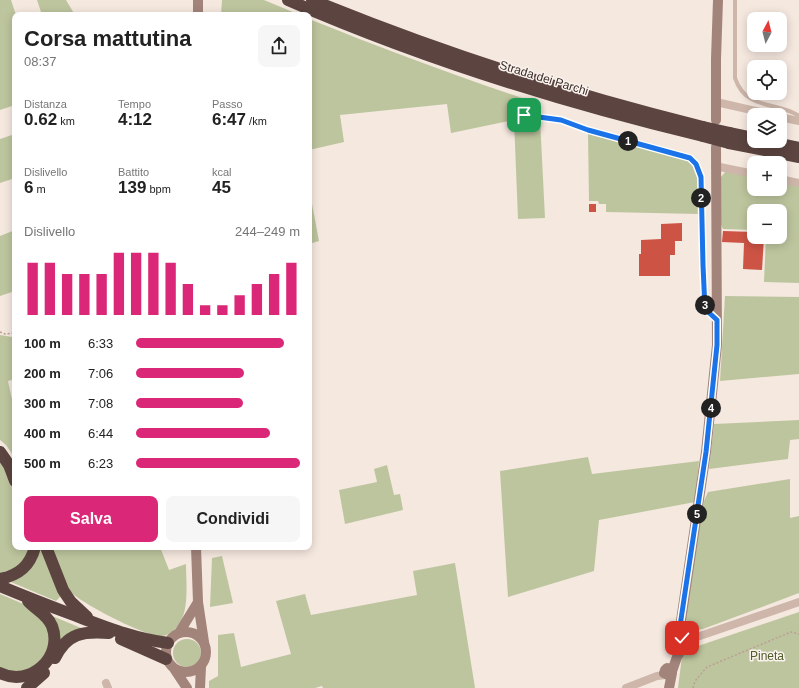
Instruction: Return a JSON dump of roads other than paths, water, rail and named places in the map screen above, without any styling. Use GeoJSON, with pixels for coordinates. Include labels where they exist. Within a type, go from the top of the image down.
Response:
{"type":"FeatureCollection","features":[{"type":"Feature","properties":{"kind":"highway","name":"Strada dei Parchi"},"geometry":{"type":"LineString","coordinates":[[288,0],[394,42],[497,78],[607,112],[729,138],[799,157]]}},
{"type":"Feature","properties":{"kind":"highway","name":"Strada dei Parchi"},"geometry":{"type":"LineString","coordinates":[[312,0],[395,33],[515,75],[703,132]]}},
{"type":"Feature","properties":{"kind":"highway","name":"Strada dei Parchi"},"geometry":{"type":"LineString","coordinates":[[729,138],[747,138]]}},
{"type":"Feature","properties":{"kind":"highway"},"geometry":{"type":"LineString","coordinates":[[787,145],[799,148]]}},
{"type":"Feature","properties":{"kind":"highway"},"geometry":{"type":"LineString","coordinates":[[0,444],[12,459]]}},
{"type":"Feature","properties":{"kind":"highway"},"geometry":{"type":"LineString","coordinates":[[0,452],[9,465],[12,473]]}},
{"type":"Feature","properties":{"kind":"highway"},"geometry":{"type":"LineString","coordinates":[[0,578],[14,575],[22,571],[31,560],[34,550]]}},
{"type":"Feature","properties":{"kind":"highway"},"geometry":{"type":"LineString","coordinates":[[47,550],[57,577],[71,602],[94,623],[109,633],[166,659]]}},
{"type":"Feature","properties":{"kind":"highway"},"geometry":{"type":"LineString","coordinates":[[0,586],[94,623],[144,639],[168,643]]}},
{"type":"Feature","properties":{"kind":"highway"},"geometry":{"type":"LineString","coordinates":[[0,673],[18,677],[37,673],[46,665],[53,648],[54,634],[49,620],[24,596]]}},
{"type":"Feature","properties":{"kind":"highway"},"geometry":{"type":"LineString","coordinates":[[27,688],[48,669],[67,640],[86,632],[109,633]]}},
{"type":"Feature","properties":{"kind":"street"},"geometry":{"type":"LineString","coordinates":[[198,0],[198,12]]}},
{"type":"Feature","properties":{"kind":"street"},"geometry":{"type":"LineString","coordinates":[[716,120],[718,0]]}},
{"type":"Feature","properties":{"kind":"street"},"geometry":{"type":"LineString","coordinates":[[716,102],[747,109]]}},
{"type":"Feature","properties":{"kind":"street"},"geometry":{"type":"LineString","coordinates":[[787,118],[799,121]]}},
{"type":"Feature","properties":{"kind":"street"},"geometry":{"type":"LineString","coordinates":[[684,642],[680,626],[706,452],[717,345],[716,147]]}},
{"type":"Feature","properties":{"kind":"street"},"geometry":{"type":"LineString","coordinates":[[715,166],[747,173]]}},
{"type":"Feature","properties":{"kind":"street"},"geometry":{"type":"LineString","coordinates":[[787,180],[799,182]]}},
{"type":"Feature","properties":{"kind":"street"},"geometry":{"type":"LineString","coordinates":[[175,670],[182,673],[188,673],[195,671],[205,662],[206,649],[198,602],[196,550]]}},
{"type":"Feature","properties":{"kind":"street"},"geometry":{"type":"LineString","coordinates":[[179,633],[198,602]]}},
{"type":"Feature","properties":{"kind":"street"},"geometry":{"type":"LineString","coordinates":[[626,688],[667,675],[674,655],[684,642],[799,602]]}},
{"type":"Feature","properties":{"kind":"street"},"geometry":{"type":"LineString","coordinates":[[187,688],[166,659],[165,653],[168,643],[179,633],[190,632],[204,642]]}},
{"type":"Feature","properties":{"kind":"street"},"geometry":{"type":"LineString","coordinates":[[200,688],[201,667]]}},
{"type":"Feature","properties":{"kind":"lane"},"geometry":{"type":"LineString","coordinates":[[735,0],[735,78],[739,89],[760,104],[793,112],[799,116]]}},
{"type":"Feature","properties":{"kind":"park label","name":"Pineta"},"geometry":{"type":"Point","coordinates":[767,656]}}]}
